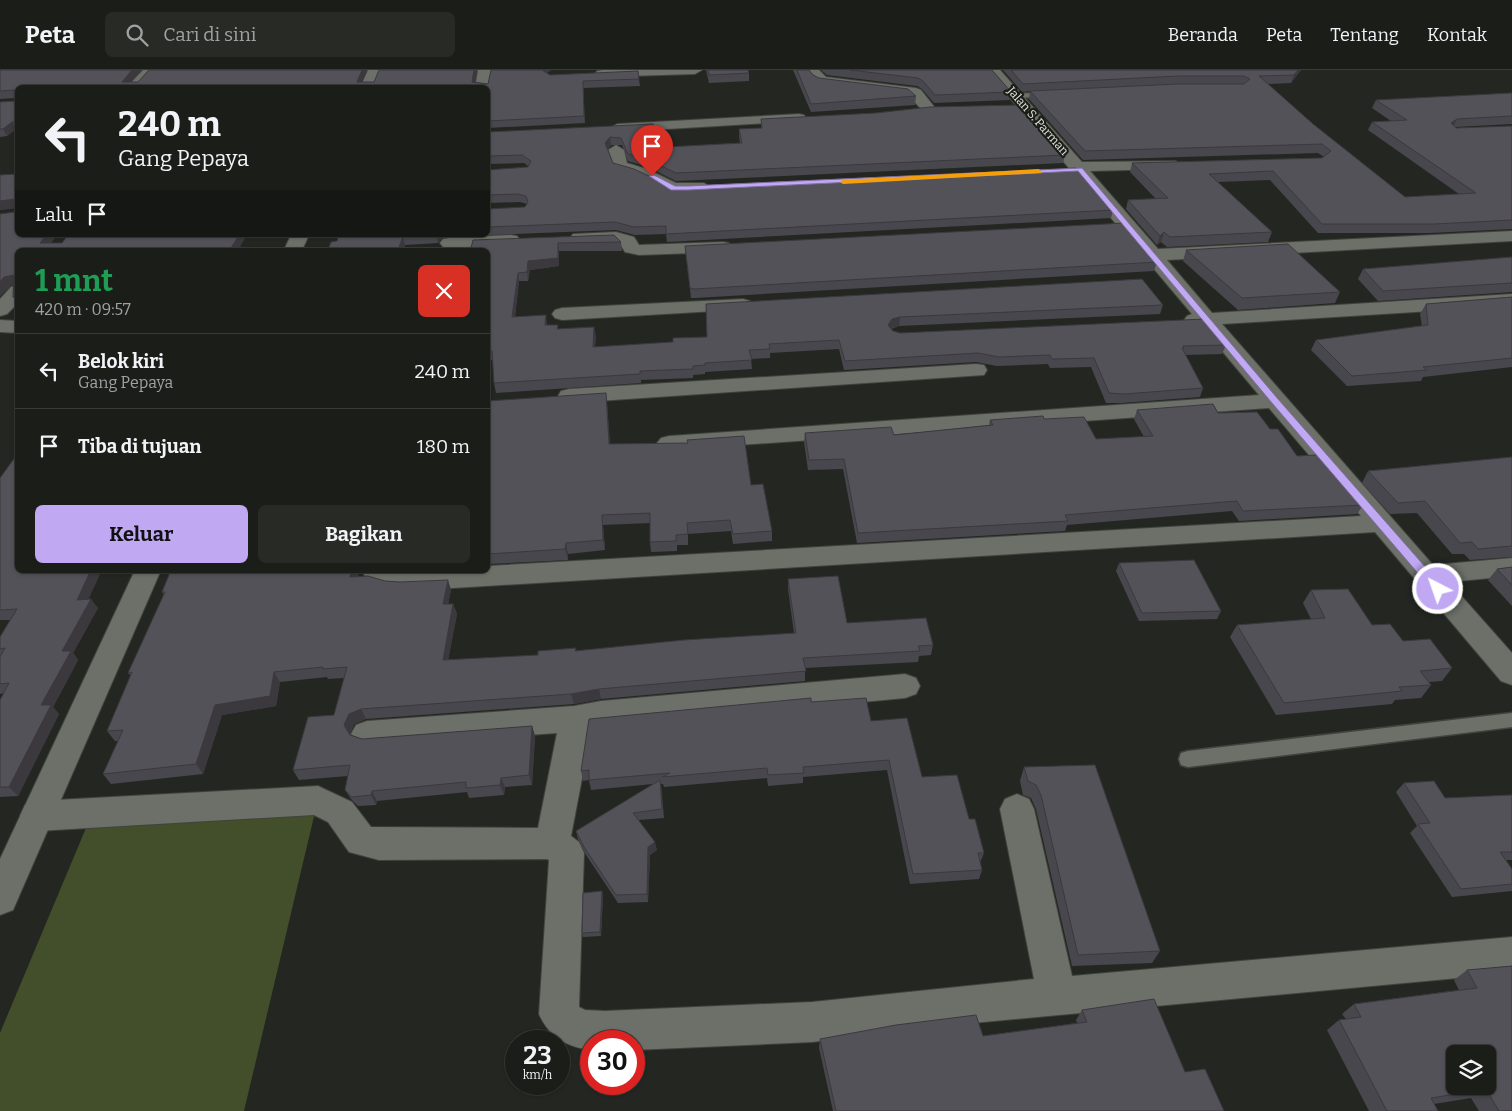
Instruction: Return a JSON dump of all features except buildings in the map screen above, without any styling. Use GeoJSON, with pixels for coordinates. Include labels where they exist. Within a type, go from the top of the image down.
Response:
{"type":"FeatureCollection","features":[{"type":"Feature","properties":{"kind":"street"},"geometry":{"type":"LineString","coordinates":[[135,85],[151,70]]}},
{"type":"Feature","properties":{"kind":"street"},"geometry":{"type":"LineString","coordinates":[[368,85],[375,70]]}},
{"type":"Feature","properties":{"kind":"street"},"geometry":{"type":"LineString","coordinates":[[482,85],[485,70]]}},
{"type":"Feature","properties":{"kind":"street"},"geometry":{"type":"LineString","coordinates":[[590,74],[695,70]]}},
{"type":"Feature","properties":{"kind":"street"},"geometry":{"type":"LineString","coordinates":[[812,70],[819,79],[824,81],[911,91],[916,93],[929,109]]}},
{"type":"Feature","properties":{"kind":"street","name":"Jalan S. Parman"},"geometry":{"type":"LineString","coordinates":[[993,70],[1016,103],[1119,226],[1152,255],[1163,279],[1207,319],[1275,401],[1512,673]]}},
{"type":"Feature","properties":{"kind":"street"},"geometry":{"type":"LineString","coordinates":[[911,111],[948,108]]}},
{"type":"Feature","properties":{"kind":"street"},"geometry":{"type":"LineString","coordinates":[[600,128],[811,118]]}},
{"type":"Feature","properties":{"kind":"street"},"geometry":{"type":"LineString","coordinates":[[616,150],[620,166],[641,172],[673,188],[722,187]]}},
{"type":"Feature","properties":{"kind":"street"},"geometry":{"type":"LineString","coordinates":[[1073,169],[1188,164]]}},
{"type":"Feature","properties":{"kind":"street"},"geometry":{"type":"LineString","coordinates":[[1152,255],[1512,236]]}},
{"type":"Feature","properties":{"kind":"street"},"geometry":{"type":"LineString","coordinates":[[558,238],[616,237],[628,241],[631,248],[639,250],[736,246]]}},
{"type":"Feature","properties":{"kind":"street"},"geometry":{"type":"LineString","coordinates":[[449,243],[529,240]]}},
{"type":"Feature","properties":{"kind":"street"},"geometry":{"type":"LineString","coordinates":[[0,310],[15,294]]}},
{"type":"Feature","properties":{"kind":"street"},"geometry":{"type":"LineString","coordinates":[[1177,320],[1512,300]]}},
{"type":"Feature","properties":{"kind":"street"},"geometry":{"type":"LineString","coordinates":[[562,314],[766,304]]}},
{"type":"Feature","properties":{"kind":"street"},"geometry":{"type":"LineString","coordinates":[[0,326],[15,327]]}},
{"type":"Feature","properties":{"kind":"street"},"geometry":{"type":"LineString","coordinates":[[548,397],[976,370]]}},
{"type":"Feature","properties":{"kind":"street"},"geometry":{"type":"LineString","coordinates":[[669,443],[1275,401]]}},
{"type":"Feature","properties":{"kind":"street"},"geometry":{"type":"LineString","coordinates":[[1339,475],[1368,473]]}},
{"type":"Feature","properties":{"kind":"street"},"geometry":{"type":"LineString","coordinates":[[376,573],[378,576],[389,580],[404,580],[1381,523]]}},
{"type":"Feature","properties":{"kind":"street"},"geometry":{"type":"LineString","coordinates":[[1426,575],[1512,568]]}},
{"type":"Feature","properties":{"kind":"street"},"geometry":{"type":"LineString","coordinates":[[0,898],[9,858],[37,816],[147,573]]}},
{"type":"Feature","properties":{"kind":"street"},"geometry":{"type":"LineString","coordinates":[[367,734],[574,719],[601,713],[904,686]]}},
{"type":"Feature","properties":{"kind":"street"},"geometry":{"type":"LineString","coordinates":[[552,842],[572,747],[574,719]]}},
{"type":"Feature","properties":{"kind":"street"},"geometry":{"type":"LineString","coordinates":[[37,816],[318,800],[340,812],[361,841],[379,844],[552,842],[567,853],[559,1014],[567,1025],[584,1030],[605,1031],[812,1022],[1057,996],[1512,955]]}},
{"type":"Feature","properties":{"kind":"street"},"geometry":{"type":"LineString","coordinates":[[1017,809],[1057,996]]}},
{"type":"Feature","properties":{"kind":"lane"},"geometry":{"type":"LineString","coordinates":[[1016,103],[1063,94]]}},
{"type":"Feature","properties":{"kind":"lane"},"geometry":{"type":"LineString","coordinates":[[1188,759],[1512,720]]}},
{"type":"Feature","properties":{"kind":"green space"},"geometry":{"type":"Polygon","coordinates":[[[316,808],[244,1111],[0,1111],[0,1033],[86,828],[316,808]]]}},
{"type":"Feature","properties":{"kind":"slow traffic"},"geometry":{"type":"LineString","coordinates":[[843,182],[1039,171]]}},
{"type":"Feature","properties":{"kind":"route"},"geometry":{"type":"LineString","coordinates":[[652,176],[673,188],[688,188],[927,178],[1080,169],[1275,401],[1438,589]]}}]}
